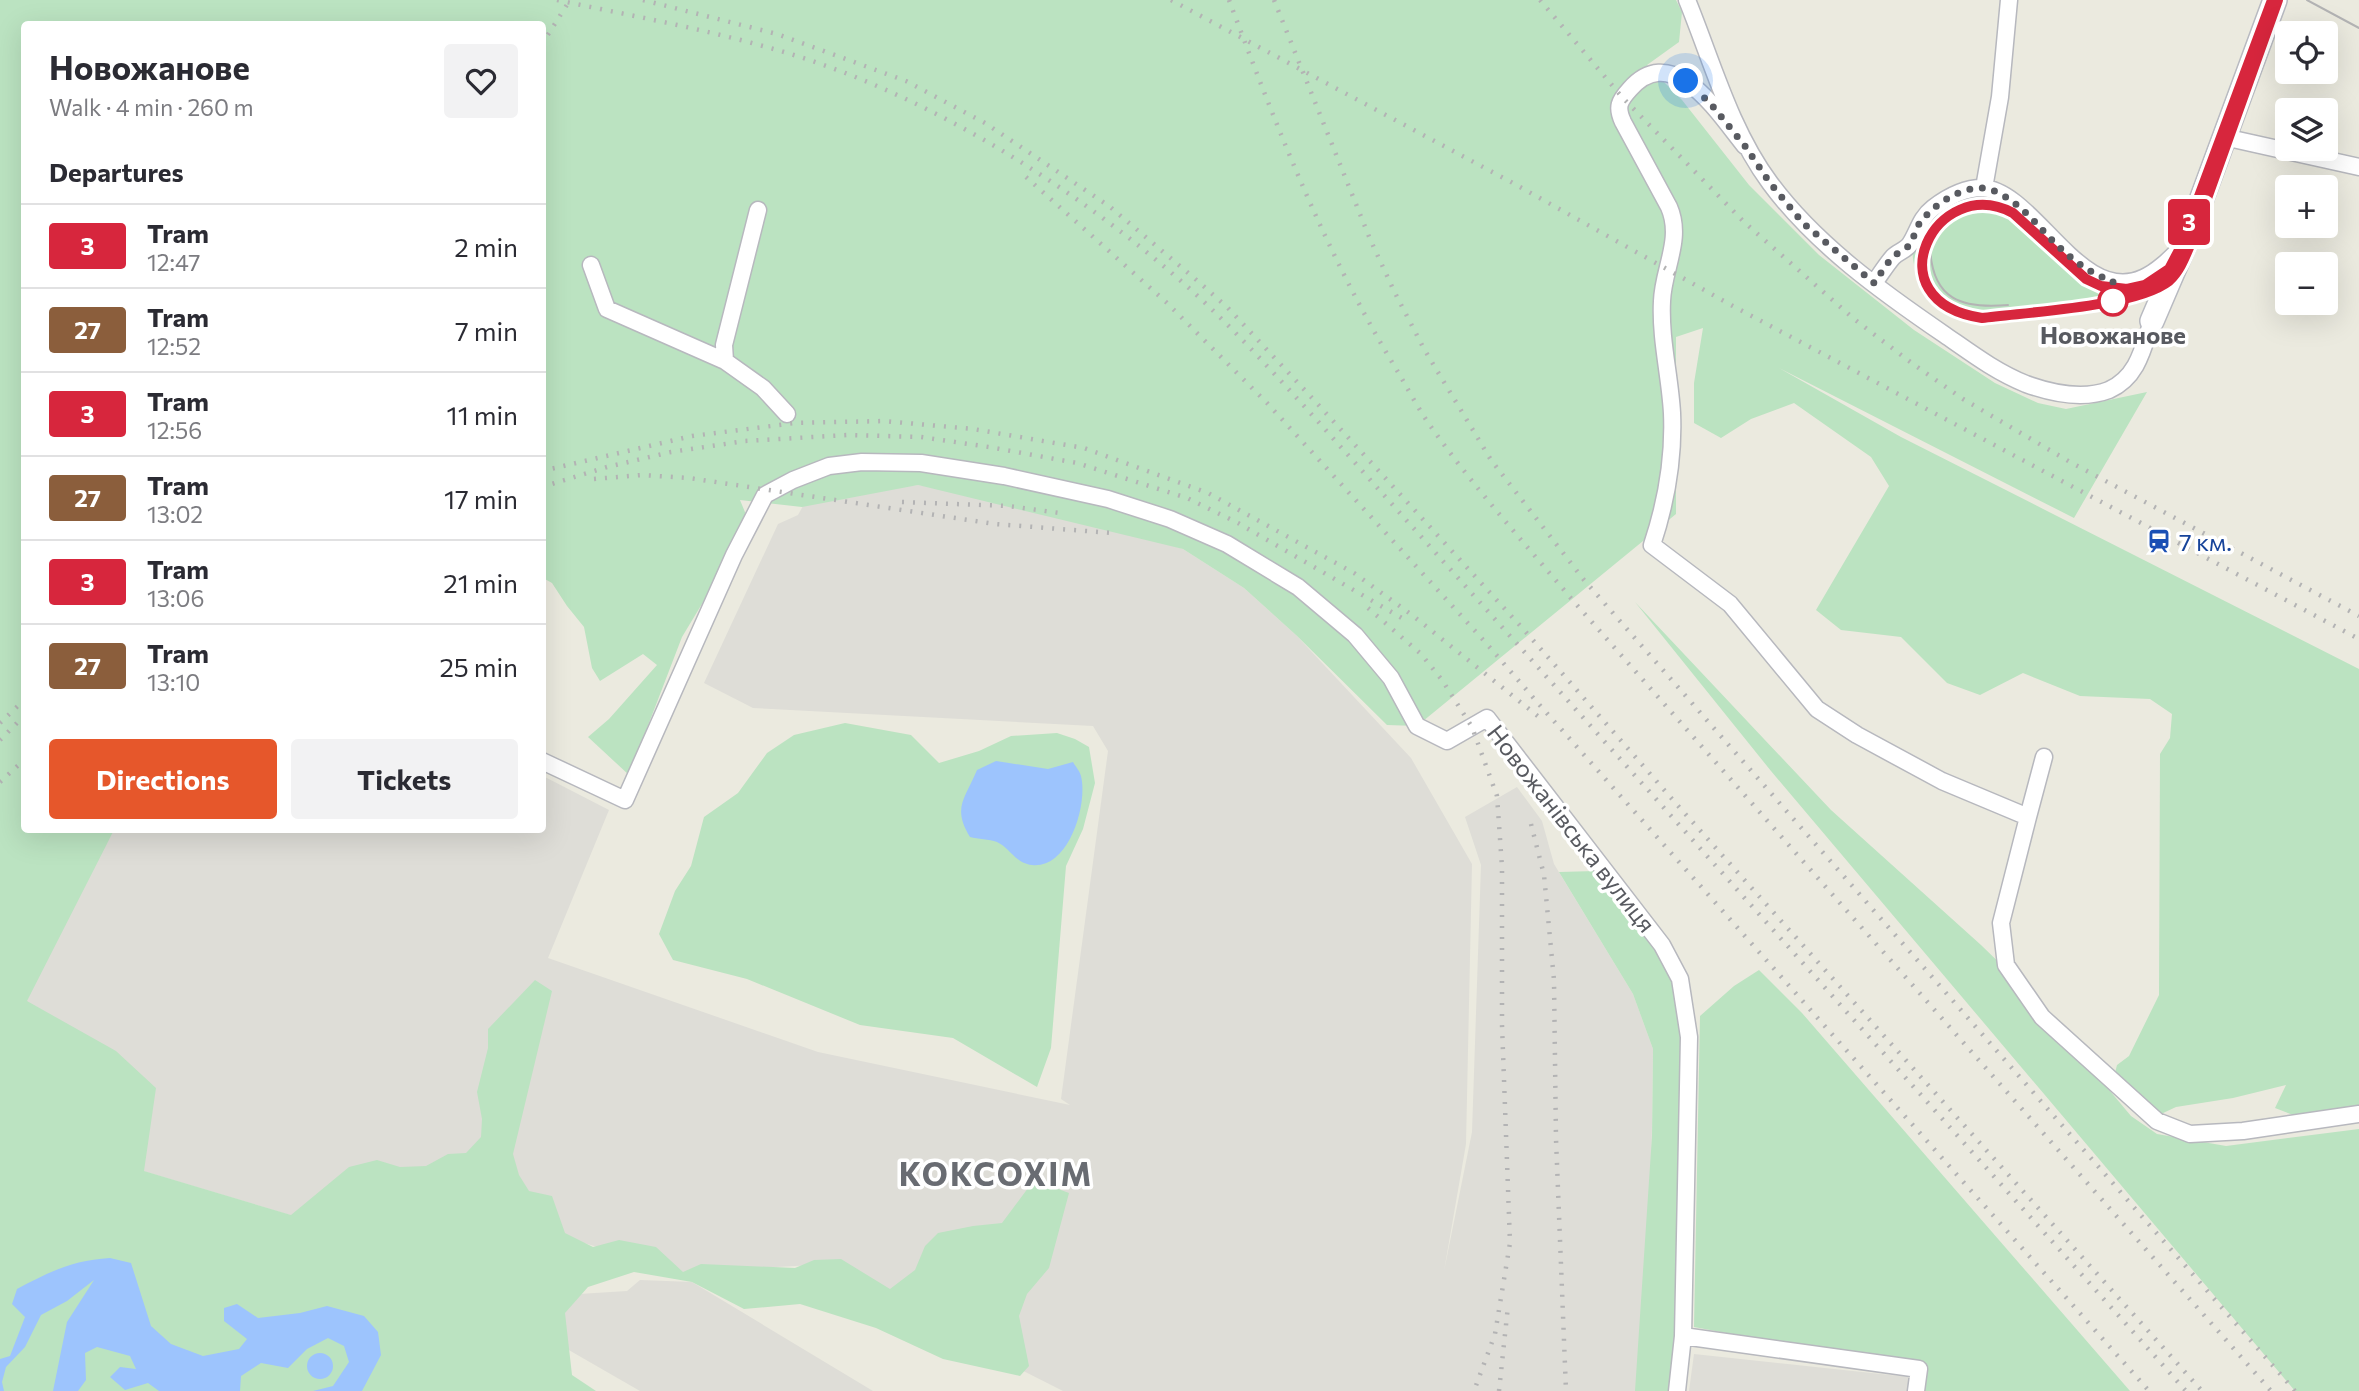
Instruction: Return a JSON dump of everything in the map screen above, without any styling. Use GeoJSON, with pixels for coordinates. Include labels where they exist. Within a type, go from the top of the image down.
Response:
{"type":"FeatureCollection","features":[{"type":"Feature","properties":{"kind":"street"},"geometry":{"type":"LineString","coordinates":[[1687,0],[1745,146]]}},
{"type":"Feature","properties":{"kind":"street"},"geometry":{"type":"LineString","coordinates":[[1984,188],[2000,97],[2009,0]]}},
{"type":"Feature","properties":{"kind":"street"},"geometry":{"type":"LineString","coordinates":[[2028,817],[1942,781],[1857,735],[1817,709],[1730,604],[1652,545],[1664,508],[1671,459],[1672,416],[1662,299],[1673,249],[1674,221],[1623,122],[1619,103],[1641,76],[1655,72],[1670,74],[1686,81],[1703,94],[1803,223],[1874,283],[1992,367],[2028,384],[2064,394],[2090,395],[2110,389],[2130,375],[2137,365],[2152,321],[2185,244],[2275,0]]}},
{"type":"Feature","properties":{"kind":"street"},"geometry":{"type":"LineString","coordinates":[[2224,137],[2359,166]]}},
{"type":"Feature","properties":{"kind":"street"},"geometry":{"type":"LineString","coordinates":[[1874,283],[1893,257],[1909,246],[1917,226],[1930,210],[1953,195],[1968,190],[1984,188],[2000,194],[2029,215],[2080,265],[2113,281],[2135,281],[2144,278],[2185,244]]}},
{"type":"Feature","properties":{"kind":"street"},"geometry":{"type":"LineString","coordinates":[[725,361],[724,345],[758,210]]}},
{"type":"Feature","properties":{"kind":"street"},"geometry":{"type":"LineString","coordinates":[[591,265],[607,309],[725,361],[763,388],[787,414]]}},
{"type":"Feature","properties":{"kind":"street","name":"Новожанівська вулиця"},"geometry":{"type":"LineString","coordinates":[[546,763],[625,800],[734,555],[765,495],[793,480],[829,466],[862,462],[921,463],[1004,476],[1108,499],[1170,519],[1227,544],[1298,587],[1355,635],[1391,678],[1417,726],[1447,741],[1487,718],[1662,945],[1680,979],[1689,1037],[1683,1336],[1677,1391]]}},
{"type":"Feature","properties":{"kind":"street"},"geometry":{"type":"LineString","coordinates":[[2044,757],[2001,923],[2006,965],[2042,1017],[2157,1121],[2190,1134],[2243,1130],[2359,1114]]}},
{"type":"Feature","properties":{"kind":"street"},"geometry":{"type":"LineString","coordinates":[[1683,1336],[1919,1369],[1916,1391]]}},
{"type":"Feature","properties":{"kind":"shaded area"},"geometry":{"type":"Polygon","coordinates":[[[918,485],[1050,506],[1183,549],[1244,588],[1296,635],[1411,758],[1472,864],[1466,1144],[1444,1271],[1472,1132],[1481,865],[1465,817],[1517,787],[1542,821],[1554,864],[1633,994],[1653,1049],[1651,1196],[1636,1391],[1063,1391],[814,1265],[682,1272],[513,1222],[330,1227],[143,1171],[21,998],[112,833],[546,833],[546,778],[609,810],[548,958],[818,1052],[1070,1105],[1061,1099],[1108,751],[1093,726],[753,708],[704,683],[778,524],[798,515],[808,497],[918,485]]]}},
{"type":"Feature","properties":{"kind":"shaded area"},"geometry":{"type":"Polygon","coordinates":[[[640,1280],[692,1282],[873,1391],[640,1391],[534,1330],[563,1295],[627,1291],[640,1280]]]}},
{"type":"Feature","properties":{"kind":"shaded area"},"geometry":{"type":"Polygon","coordinates":[[[1694,1354],[1937,1380],[1935,1391],[1689,1391],[1694,1354]]]}},
{"type":"Feature","properties":{"kind":"green space"},"geometry":{"type":"Polygon","coordinates":[[[0,0],[1676,0],[1682,12],[1679,42],[1647,65],[1682,100],[1749,185],[1819,255],[1914,330],[1995,383],[2038,403],[2066,409],[2147,392],[2074,518],[1779,368],[1901,437],[2359,669],[2359,1108],[2308,1121],[2275,1108],[2286,1085],[2233,1098],[2176,1107],[2161,1114],[2113,1081],[2117,1065],[2129,1056],[2159,995],[2160,754],[2170,738],[2172,714],[2150,699],[2080,696],[2023,673],[1980,695],[1947,683],[1901,637],[1841,630],[1816,610],[1889,486],[1871,457],[1794,403],[1751,419],[1721,438],[1694,423],[1694,383],[1703,328],[1676,337],[1676,514],[1417,726],[1387,725],[1244,588],[1183,549],[918,485],[802,507],[740,500],[747,517],[726,564],[682,637],[629,775],[588,737],[609,719],[657,665],[643,654],[600,681],[592,668],[584,627],[552,583],[546,580],[546,21],[21,21],[21,833],[112,833],[27,1001],[116,1051],[156,1088],[144,1171],[291,1215],[349,1167],[377,1160],[400,1167],[426,1166],[448,1154],[466,1153],[481,1137],[482,1119],[477,1092],[488,1048],[488,1029],[535,980],[552,991],[513,1154],[519,1175],[529,1191],[552,1196],[565,1233],[593,1247],[619,1240],[656,1247],[683,1272],[701,1264],[795,1268],[814,1260],[841,1259],[890,1289],[915,1270],[925,1246],[938,1233],[1002,1223],[1034,1180],[1069,1193],[1049,1268],[1027,1294],[1019,1316],[1029,1366],[1020,1376],[943,1359],[876,1328],[800,1304],[744,1309],[692,1282],[634,1272],[588,1287],[565,1313],[572,1375],[596,1391],[0,1391],[0,0]]]}},
{"type":"Feature","properties":{"kind":"green space"},"geometry":{"type":"Polygon","coordinates":[[[2000,194],[2104,278],[2157,269],[2149,299],[1979,316],[1958,314],[1939,306],[1925,291],[1915,269],[1913,244],[1920,226],[1953,196],[2000,194]]]}},
{"type":"Feature","properties":{"kind":"green space"},"geometry":{"type":"Polygon","coordinates":[[[1635,602],[1831,810],[2016,979],[2131,1116],[2157,1134],[2226,1146],[2359,1129],[2359,1391],[2295,1391],[1771,771],[1635,602]]]}},
{"type":"Feature","properties":{"kind":"green space"},"geometry":{"type":"Polygon","coordinates":[[[845,723],[911,735],[939,763],[979,751],[1011,736],[1057,733],[1089,747],[1095,783],[1083,829],[1066,866],[1051,1048],[1037,1087],[953,1038],[860,1025],[747,979],[673,960],[659,934],[675,891],[691,866],[704,817],[738,793],[767,753],[794,735],[845,723]]]}},
{"type":"Feature","properties":{"kind":"green space"},"geometry":{"type":"Polygon","coordinates":[[[1596,871],[1668,956],[1685,1015],[1676,1391],[1635,1391],[1652,1136],[1653,1049],[1633,994],[1559,872],[1596,871]]]}},
{"type":"Feature","properties":{"kind":"green space"},"geometry":{"type":"Polygon","coordinates":[[[1759,970],[1802,1013],[2130,1391],[1916,1391],[1919,1369],[1694,1327],[1700,1016],[1734,986],[1759,970]]]}},
{"type":"Feature","properties":{"kind":"water"},"geometry":{"type":"Polygon","coordinates":[[[996,761],[1048,769],[1073,762],[1080,772],[1082,788],[1078,818],[1066,846],[1056,857],[1045,863],[1026,864],[997,842],[970,837],[962,818],[962,803],[977,770],[996,761]]]}},
{"type":"Feature","properties":{"kind":"water"},"geometry":{"type":"Polygon","coordinates":[[[110,1258],[131,1263],[151,1326],[171,1344],[203,1356],[239,1349],[247,1339],[224,1321],[224,1308],[237,1304],[258,1318],[300,1313],[327,1306],[364,1316],[378,1332],[381,1355],[362,1391],[313,1391],[333,1386],[349,1362],[344,1346],[328,1338],[307,1349],[288,1368],[261,1363],[241,1376],[240,1391],[159,1391],[148,1383],[125,1390],[110,1377],[120,1367],[136,1369],[130,1356],[97,1347],[85,1353],[86,1380],[78,1391],[53,1391],[67,1322],[94,1280],[67,1301],[41,1315],[25,1347],[6,1367],[2,1382],[4,1391],[0,1391],[0,1359],[10,1356],[25,1317],[12,1304],[17,1289],[62,1268],[84,1261],[110,1258]]]}},
{"type":"Feature","properties":{"kind":"water"},"geometry":{"type":"Polygon","coordinates":[[[320,1353],[329,1357],[333,1366],[329,1375],[320,1379],[311,1375],[307,1366],[311,1357],[320,1353]]]}},
{"type":"Feature","properties":{"kind":"tram line"},"geometry":{"type":"LineString","coordinates":[[2272,0],[2179,250],[2162,274],[2140,287],[2127,289],[2100,285],[2086,279],[2013,213],[1985,205],[1960,210],[1940,224],[1927,244],[1922,266],[1929,289],[1948,307],[1982,318],[2107,303],[2153,290],[2169,281],[2179,268],[2191,243],[2278,0]]}},
{"type":"Feature","properties":{"kind":"tram line","name":"3"},"geometry":{"type":"LineString","coordinates":[[2272,0],[2171,267],[2153,281],[2135,289],[2101,286],[2086,279],[2013,213],[2002,207],[1975,206],[1961,209],[1946,218],[1935,228],[1927,242],[1922,269],[1928,292],[1938,303],[1965,316],[1982,318],[2113,301],[2148,292],[2168,281],[2180,268],[2191,243],[2278,0]]}},
{"type":"Feature","properties":{"kind":"tram line"},"geometry":{"type":"LineString","coordinates":[[2307,0],[2359,28]]}},
{"type":"Feature","properties":{"kind":"tram line"},"geometry":{"type":"LineString","coordinates":[[1930,247],[1937,279],[1943,290],[1952,297],[1977,305],[2008,305]]}},
{"type":"Feature","properties":{"kind":"railway"},"geometry":{"type":"LineString","coordinates":[[557,0],[770,48],[827,66],[883,89],[939,115],[1046,178],[1096,213],[1190,289],[1235,332],[1305,407],[2186,1391]]}},
{"type":"Feature","properties":{"kind":"railway"},"geometry":{"type":"LineString","coordinates":[[546,38],[570,0]]}},
{"type":"Feature","properties":{"kind":"railway"},"geometry":{"type":"LineString","coordinates":[[643,0],[777,34],[906,81],[985,123],[1109,206],[1200,283],[1228,308],[1313,399],[1525,631],[2202,1391]]}},
{"type":"Feature","properties":{"kind":"railway"},"geometry":{"type":"LineString","coordinates":[[1171,0],[1511,182],[1731,305],[2359,639]]}},
{"type":"Feature","properties":{"kind":"railway"},"geometry":{"type":"LineString","coordinates":[[1229,0],[1304,190],[1348,283],[1419,409],[1450,453],[1575,603],[2271,1391]]}},
{"type":"Feature","properties":{"kind":"railway"},"geometry":{"type":"LineString","coordinates":[[1274,0],[1370,239],[1394,291],[1424,349],[1491,460],[1584,580],[2295,1391]]}},
{"type":"Feature","properties":{"kind":"railway"},"geometry":{"type":"LineString","coordinates":[[1540,0],[1622,97],[1744,222],[1854,319],[1913,364],[1963,399],[2070,462],[2359,616]]}},
{"type":"Feature","properties":{"kind":"railway"},"geometry":{"type":"LineString","coordinates":[[1026,177],[1166,302],[1268,404],[1486,643],[2149,1391]]}},
{"type":"Feature","properties":{"kind":"railway"},"geometry":{"type":"LineString","coordinates":[[546,470],[692,436],[795,423],[884,421],[973,429],[1084,448],[1208,493],[1354,573],[1412,615],[1539,717]]}},
{"type":"Feature","properties":{"kind":"railway"},"geometry":{"type":"LineString","coordinates":[[546,486],[607,467],[671,452],[745,441],[847,435],[921,437],[989,447],[1077,463],[1187,498],[1238,523],[1407,621]]}},
{"type":"Feature","properties":{"kind":"railway"},"geometry":{"type":"LineString","coordinates":[[594,479],[642,475],[689,478],[995,524],[1112,533]]}},
{"type":"Feature","properties":{"kind":"railway"},"geometry":{"type":"LineString","coordinates":[[902,502],[1009,506],[1060,513]]}},
{"type":"Feature","properties":{"kind":"railway"},"geometry":{"type":"LineString","coordinates":[[1368,608],[1421,654],[1442,680],[1472,727],[1497,796],[1502,867],[1502,1025],[1510,1243],[1495,1334],[1474,1391]]}},
{"type":"Feature","properties":{"kind":"railway"},"geometry":{"type":"LineString","coordinates":[[0,723],[21,703]]}},
{"type":"Feature","properties":{"kind":"railway"},"geometry":{"type":"LineString","coordinates":[[0,740],[21,719]]}},
{"type":"Feature","properties":{"kind":"railway"},"geometry":{"type":"LineString","coordinates":[[0,782],[21,763]]}},
{"type":"Feature","properties":{"kind":"railway"},"geometry":{"type":"LineString","coordinates":[[1531,824],[1544,875],[1554,980],[1556,1139],[1566,1391]]}},
{"type":"Feature","properties":{"kind":"railway"},"geometry":{"type":"LineString","coordinates":[[1499,1391],[1508,1306]]}},
{"type":"Feature","properties":{"kind":"place","name":"Новожанове"},"geometry":{"type":"Point","coordinates":[2113,301]}},
{"type":"Feature","properties":{"kind":"place","name":"7 км."},"geometry":{"type":"Point","coordinates":[2159,541]}},
{"type":"Feature","properties":{"kind":"district","name":"КОКСОХІМ"},"geometry":{"type":"Point","coordinates":[996,1173]}},
{"type":"Feature","properties":{"kind":"route"},"geometry":{"type":"LineString","coordinates":[[1686,81],[1710,103],[1803,223],[1874,283],[1893,257],[1909,246],[1917,226],[1930,210],[1953,195],[1984,188],[2000,194],[2029,215],[2080,265],[2113,281],[2113,301]]}}]}
